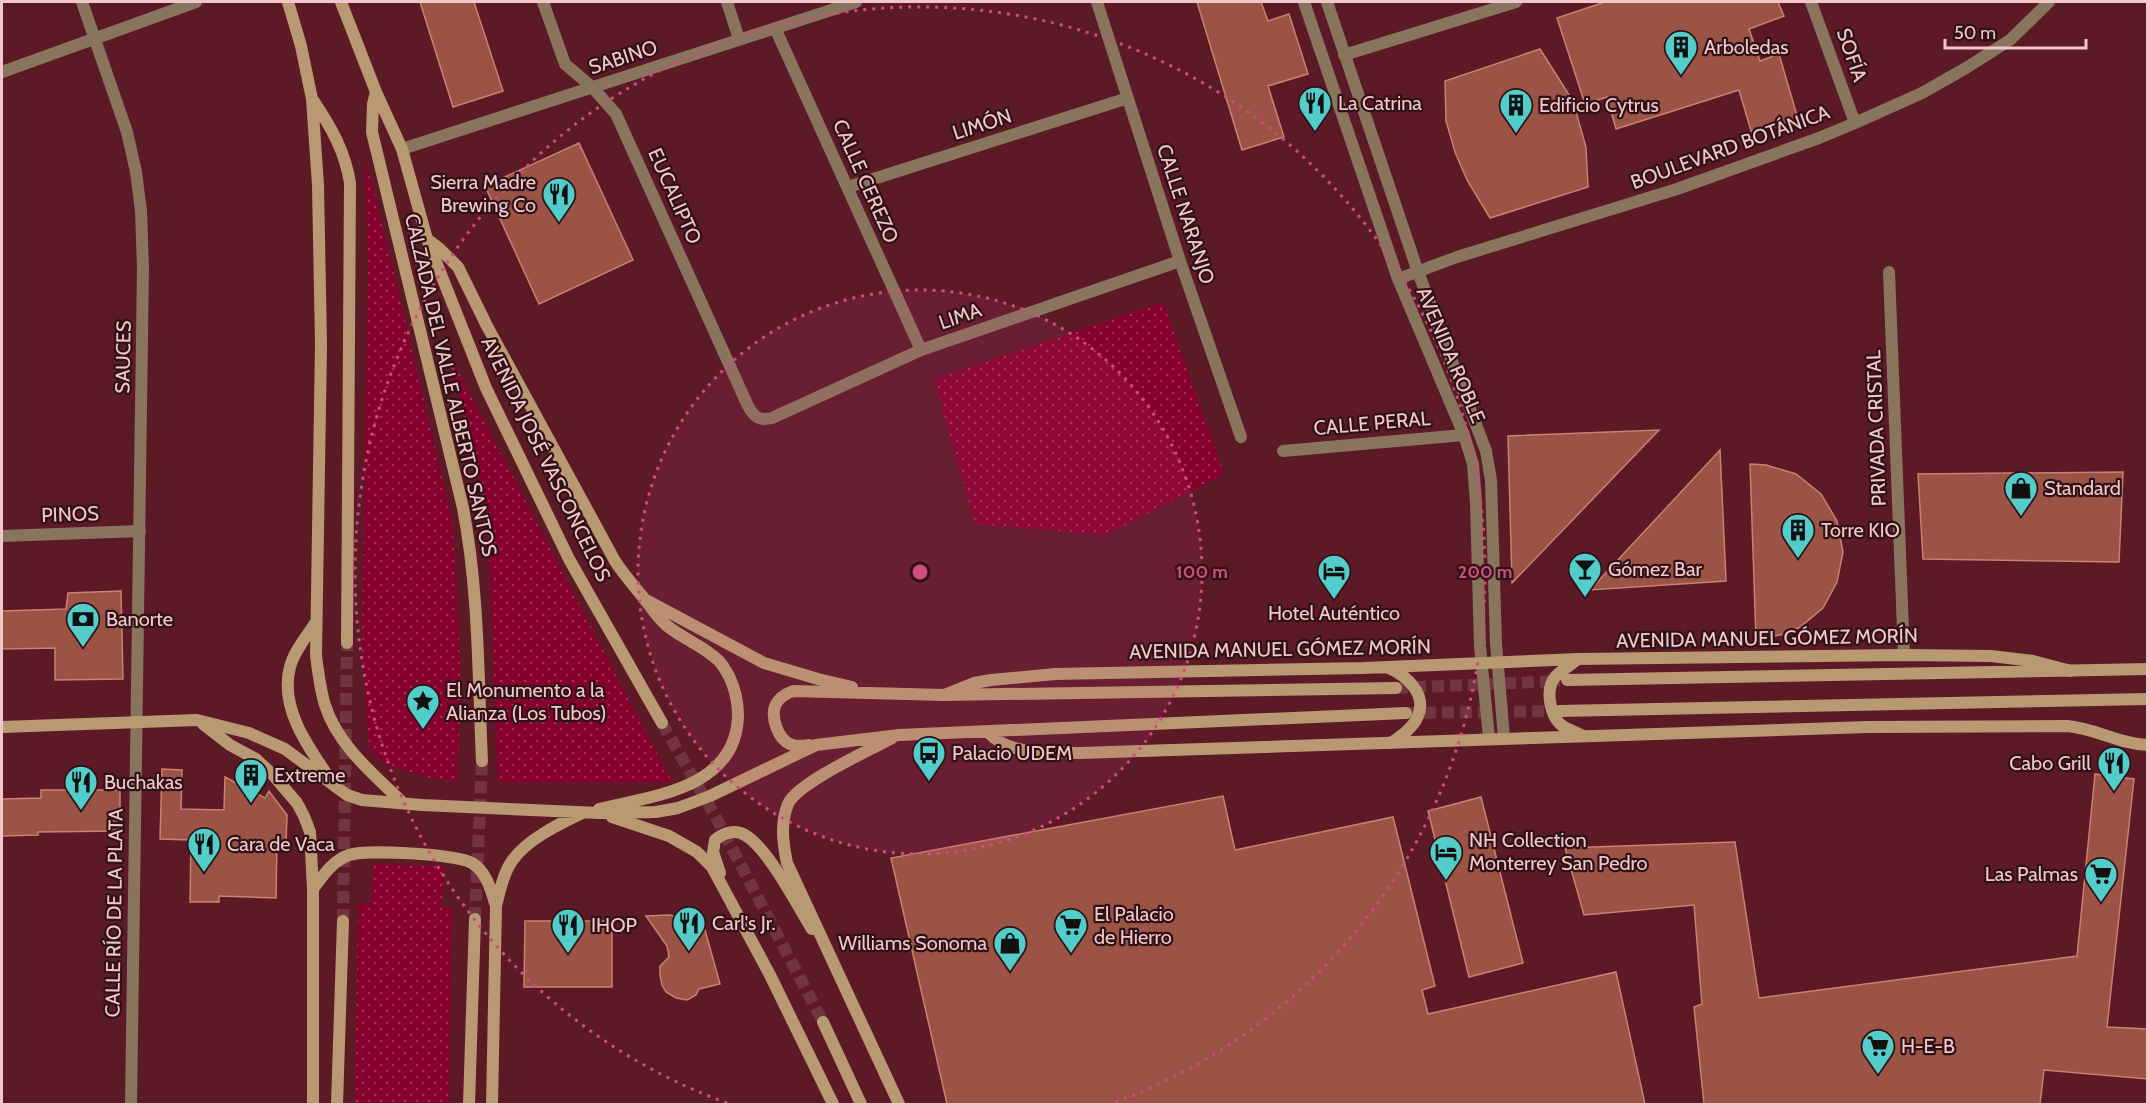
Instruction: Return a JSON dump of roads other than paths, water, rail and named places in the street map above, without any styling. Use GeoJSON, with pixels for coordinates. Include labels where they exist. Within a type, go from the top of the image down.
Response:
{"type":"FeatureCollection","features":[{"type":"Feature","properties":{"kind":"main road"},"geometry":{"type":"LineString","coordinates":[[288,2],[301,46],[312,99],[318,185],[321,344],[316,655],[319,682],[329,715],[342,738],[362,763],[402,802]]}},
{"type":"Feature","properties":{"kind":"main road","name":"AVENIDA JOSÉ VASCONCELOS"},"geometry":{"type":"LineString","coordinates":[[341,2],[376,92],[402,149],[428,239],[486,388],[569,559],[662,723]]}},
{"type":"Feature","properties":{"kind":"main road","name":"CALZADA DEL VALLE ALBERTO SANTOS"},"geometry":{"type":"LineString","coordinates":[[376,92],[372,132],[463,508],[471,550],[475,587],[482,761]]}},
{"type":"Feature","properties":{"kind":"main road"},"geometry":{"type":"LineString","coordinates":[[312,99],[335,133],[347,164],[350,183],[347,643]]}},
{"type":"Feature","properties":{"kind":"main road"},"geometry":{"type":"LineString","coordinates":[[428,239],[458,267],[487,326],[605,546],[630,584],[666,625],[720,662],[729,677],[738,707],[735,734],[726,755],[716,768],[690,786],[673,792],[580,813],[531,842],[517,855],[508,869],[496,906],[492,1104]]}},
{"type":"Feature","properties":{"kind":"main road"},"geometry":{"type":"LineString","coordinates":[[644,599],[764,663],[871,692]]}},
{"type":"Feature","properties":{"kind":"main road"},"geometry":{"type":"LineString","coordinates":[[316,621],[294,655],[288,682],[293,713],[305,742],[337,788]]}},
{"type":"Feature","properties":{"kind":"main road","name":"AVENIDA MANUEL GÓMEZ MORÍN"},"geometry":{"type":"LineString","coordinates":[[944,695],[974,683],[1011,677],[1388,667],[1578,659],[1904,655],[2012,657],[2071,671]]}},
{"type":"Feature","properties":{"kind":"main road"},"geometry":{"type":"LineString","coordinates":[[1578,659],[1555,677],[1550,685],[1549,693],[1554,716],[1559,723],[1584,736]]}},
{"type":"Feature","properties":{"kind":"main road"},"geometry":{"type":"LineString","coordinates":[[1388,667],[1411,681],[1420,707],[1413,723],[1391,744]]}},
{"type":"Feature","properties":{"kind":"main road","name":"AVENIDA MANUEL GÓMEZ MORÍN"},"geometry":{"type":"LineString","coordinates":[[1568,680],[2148,669]]}},
{"type":"Feature","properties":{"kind":"main road","name":"AVENIDA MANUEL GÓMEZ MORÍN"},"geometry":{"type":"LineString","coordinates":[[944,695],[1396,688]]}},
{"type":"Feature","properties":{"kind":"main road"},"geometry":{"type":"LineString","coordinates":[[944,695],[793,691],[780,699],[775,707],[775,717],[782,739],[796,746],[899,735],[1406,713]]}},
{"type":"Feature","properties":{"kind":"main road"},"geometry":{"type":"LineString","coordinates":[[1559,711],[2146,700]]}},
{"type":"Feature","properties":{"kind":"main road"},"geometry":{"type":"LineString","coordinates":[[197,720],[230,745],[256,759],[297,804],[310,832],[313,889],[312,1104]]}},
{"type":"Feature","properties":{"kind":"main road"},"geometry":{"type":"LineString","coordinates":[[2,727],[197,720],[264,739],[285,749],[347,795],[362,800],[580,813],[656,812],[678,808],[710,796],[816,745]]}},
{"type":"Feature","properties":{"kind":"main road"},"geometry":{"type":"LineString","coordinates":[[988,732],[1006,745],[1049,752],[1080,753],[1868,727],[2067,726],[2092,731],[2124,743],[2148,745]]}},
{"type":"Feature","properties":{"kind":"main road"},"geometry":{"type":"LineString","coordinates":[[899,735],[802,788],[789,801],[783,821],[782,842],[787,863],[899,1104]]}},
{"type":"Feature","properties":{"kind":"main road"},"geometry":{"type":"LineString","coordinates":[[599,813],[669,836],[686,844],[712,867],[776,986],[833,1104]]}},
{"type":"Feature","properties":{"kind":"main road"},"geometry":{"type":"LineString","coordinates":[[730,899],[714,858],[713,845],[721,835],[739,832],[752,840],[770,861],[830,958]]}},
{"type":"Feature","properties":{"kind":"main road"},"geometry":{"type":"LineString","coordinates":[[313,889],[328,868],[349,855],[361,852],[434,856],[461,859],[473,864],[488,880],[496,906]]}},
{"type":"Feature","properties":{"kind":"main road"},"geometry":{"type":"LineString","coordinates":[[469,1104],[475,919]]}},
{"type":"Feature","properties":{"kind":"main road"},"geometry":{"type":"LineString","coordinates":[[337,1104],[343,921]]}},
{"type":"Feature","properties":{"kind":"main road"},"geometry":{"type":"LineString","coordinates":[[823,1022],[861,1104]]}},
{"type":"Feature","properties":{"kind":"street","name":"SAUCES"},"geometry":{"type":"LineString","coordinates":[[82,2],[127,132],[136,172],[141,211],[143,268],[137,722]]}},
{"type":"Feature","properties":{"kind":"street"},"geometry":{"type":"LineString","coordinates":[[2,72],[196,2]]}},
{"type":"Feature","properties":{"kind":"street","name":"EUCALIPTO"},"geometry":{"type":"LineString","coordinates":[[543,2],[567,68],[592,87],[616,114],[748,406],[757,418]]}},
{"type":"Feature","properties":{"kind":"street"},"geometry":{"type":"LineString","coordinates":[[727,2],[739,39]]}},
{"type":"Feature","properties":{"kind":"street","name":"SABINO"},"geometry":{"type":"LineString","coordinates":[[402,149],[856,2]]}},
{"type":"Feature","properties":{"kind":"street","name":"CALLE NARANJO"},"geometry":{"type":"LineString","coordinates":[[1097,2],[1180,261],[1241,437]]}},
{"type":"Feature","properties":{"kind":"street","name":"AVENIDA ROBLE"},"geometry":{"type":"LineString","coordinates":[[1304,2],[1398,279],[1464,435],[1473,464],[1480,646],[1489,738]]}},
{"type":"Feature","properties":{"kind":"street","name":"AVENIDA ROBLE"},"geometry":{"type":"LineString","coordinates":[[1327,2],[1418,272],[1480,432],[1489,463],[1497,662],[1504,738]]}},
{"type":"Feature","properties":{"kind":"street"},"geometry":{"type":"LineString","coordinates":[[1344,55],[1516,2]]}},
{"type":"Feature","properties":{"kind":"street","name":"SOFÍA"},"geometry":{"type":"LineString","coordinates":[[1811,2],[1855,123]]}},
{"type":"Feature","properties":{"kind":"street","name":"BOULEVARD BOTÁNICA"},"geometry":{"type":"LineString","coordinates":[[1398,279],[1457,257],[1677,189],[1855,123],[1922,93],[1966,68],[2010,40],[2049,2]]}},
{"type":"Feature","properties":{"kind":"street","name":"CALLE CEREZO"},"geometry":{"type":"LineString","coordinates":[[775,28],[921,350]]}},
{"type":"Feature","properties":{"kind":"street","name":"LIMÓN"},"geometry":{"type":"LineString","coordinates":[[848,187],[1128,98]]}},
{"type":"Feature","properties":{"kind":"street","name":"LIMA"},"geometry":{"type":"LineString","coordinates":[[757,418],[763,420],[772,418],[921,350],[1180,261]]}},
{"type":"Feature","properties":{"kind":"street","name":"PRIVADA CRISTAL"},"geometry":{"type":"LineString","coordinates":[[1889,273],[1904,655]]}},
{"type":"Feature","properties":{"kind":"street","name":"CALLE PERAL"},"geometry":{"type":"LineString","coordinates":[[1283,451],[1464,435]]}},
{"type":"Feature","properties":{"kind":"street","name":"PINOS"},"geometry":{"type":"LineString","coordinates":[[2,536],[140,531]]}},
{"type":"Feature","properties":{"kind":"street","name":"CALLE RÍO DE LA PLATA"},"geometry":{"type":"LineString","coordinates":[[131,1104],[137,722]]}},
{"type":"Feature","properties":{"kind":"tunnel"},"geometry":{"type":"LineString","coordinates":[[343,921],[347,643]]}},
{"type":"Feature","properties":{"kind":"tunnel"},"geometry":{"type":"LineString","coordinates":[[1396,688],[1560,681]]}},
{"type":"Feature","properties":{"kind":"tunnel"},"geometry":{"type":"LineString","coordinates":[[1406,713],[1559,711]]}},
{"type":"Feature","properties":{"kind":"tunnel"},"geometry":{"type":"LineString","coordinates":[[662,723],[714,814],[823,1022]]}},
{"type":"Feature","properties":{"kind":"tunnel"},"geometry":{"type":"LineString","coordinates":[[475,919],[482,761]]}},
{"type":"Feature","properties":{"kind":"place","name":"Arboledas"},"geometry":{"type":"Point","coordinates":[1681,76]}},
{"type":"Feature","properties":{"kind":"place","name":"La Catrina"},"geometry":{"type":"Point","coordinates":[1315,132]}},
{"type":"Feature","properties":{"kind":"place","name":"Edificio Cytrus"},"geometry":{"type":"Point","coordinates":[1516,134]}},
{"type":"Feature","properties":{"kind":"place","name":"Sierra Madre Brewing Co"},"geometry":{"type":"Point","coordinates":[559,223]}},
{"type":"Feature","properties":{"kind":"place","name":"Standard"},"geometry":{"type":"Point","coordinates":[2021,517]}},
{"type":"Feature","properties":{"kind":"place","name":"Torre KIO"},"geometry":{"type":"Point","coordinates":[1798,559]}},
{"type":"Feature","properties":{"kind":"place","name":"Gómez Bar"},"geometry":{"type":"Point","coordinates":[1585,598]}},
{"type":"Feature","properties":{"kind":"place","name":"Hotel Auténtico"},"geometry":{"type":"Point","coordinates":[1334,600]}},
{"type":"Feature","properties":{"kind":"place","name":"Banorte"},"geometry":{"type":"Point","coordinates":[83,648]}},
{"type":"Feature","properties":{"kind":"place","name":"El Monumento a la Alianza (Los Tubos)"},"geometry":{"type":"Point","coordinates":[423,730]}},
{"type":"Feature","properties":{"kind":"place","name":"Palacio UDEM"},"geometry":{"type":"Point","coordinates":[929,782]}},
{"type":"Feature","properties":{"kind":"place","name":"Cabo Grill"},"geometry":{"type":"Point","coordinates":[2114,792]}},
{"type":"Feature","properties":{"kind":"place","name":"Extreme"},"geometry":{"type":"Point","coordinates":[251,804]}},
{"type":"Feature","properties":{"kind":"place","name":"Buchakas"},"geometry":{"type":"Point","coordinates":[81,811]}},
{"type":"Feature","properties":{"kind":"place","name":"Cara de Vaca"},"geometry":{"type":"Point","coordinates":[204,873]}},
{"type":"Feature","properties":{"kind":"place","name":"NH Collection Monterrey San Pedro"},"geometry":{"type":"Point","coordinates":[1446,881]}},
{"type":"Feature","properties":{"kind":"place","name":"Las Palmas"},"geometry":{"type":"Point","coordinates":[2101,903]}},
{"type":"Feature","properties":{"kind":"place","name":"Carl's Jr."},"geometry":{"type":"Point","coordinates":[689,952]}},
{"type":"Feature","properties":{"kind":"place","name":"IHOP"},"geometry":{"type":"Point","coordinates":[568,954]}},
{"type":"Feature","properties":{"kind":"place","name":"El Palacio de Hierro"},"geometry":{"type":"Point","coordinates":[1071,954]}},
{"type":"Feature","properties":{"kind":"place","name":"Williams Sonoma"},"geometry":{"type":"Point","coordinates":[1010,972]}},
{"type":"Feature","properties":{"kind":"place","name":"H-E-B"},"geometry":{"type":"Point","coordinates":[1878,1075]}}]}
